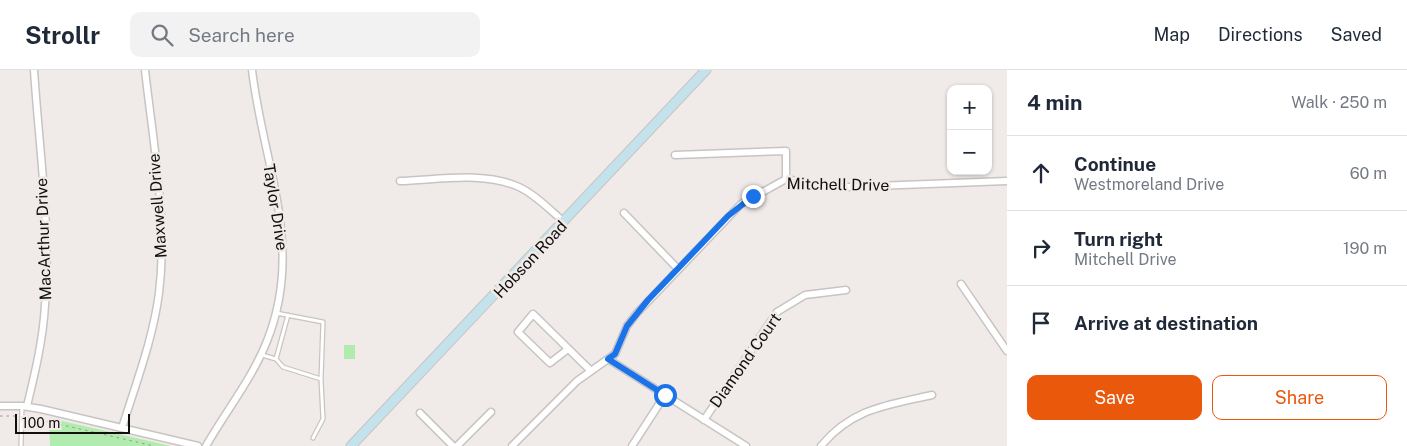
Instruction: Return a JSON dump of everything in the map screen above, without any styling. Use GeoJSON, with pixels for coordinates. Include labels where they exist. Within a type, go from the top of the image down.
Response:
{"type":"FeatureCollection","features":[{"type":"Feature","properties":{"kind":"main road","name":"Hobson Road"},"geometry":{"type":"LineString","coordinates":[[351,446],[706,70]]}},
{"type":"Feature","properties":{"kind":"street","name":"MacArthur Drive"},"geometry":{"type":"LineString","coordinates":[[25,406],[38,357],[46,303],[46,240],[34,70]]}},
{"type":"Feature","properties":{"kind":"street","name":"Maxwell Drive"},"geometry":{"type":"LineString","coordinates":[[122,428],[155,319],[162,266],[160,214],[145,70]]}},
{"type":"Feature","properties":{"kind":"street","name":"Taylor Drive"},"geometry":{"type":"LineString","coordinates":[[206,446],[262,354],[276,313],[283,277],[283,234],[278,200],[260,126],[252,70]]}},
{"type":"Feature","properties":{"kind":"street"},"geometry":{"type":"LineString","coordinates":[[675,155],[786,151],[786,179]]}},
{"type":"Feature","properties":{"kind":"street"},"geometry":{"type":"LineString","coordinates":[[400,182],[479,178],[499,181],[518,187],[533,195],[564,222]]}},
{"type":"Feature","properties":{"kind":"street","name":"Mitchell Drive"},"geometry":{"type":"LineString","coordinates":[[512,446],[577,381],[615,354],[627,326],[637,313],[741,204],[786,179],[822,186],[848,187],[1007,181]]}},
{"type":"Feature","properties":{"kind":"street"},"geometry":{"type":"LineString","coordinates":[[624,213],[678,269]]}},
{"type":"Feature","properties":{"kind":"street"},"geometry":{"type":"LineString","coordinates":[[960,284],[1007,351]]}},
{"type":"Feature","properties":{"kind":"street","name":"Diamond Court"},"geometry":{"type":"LineString","coordinates":[[704,420],[777,312],[805,295],[846,290]]}},
{"type":"Feature","properties":{"kind":"street"},"geometry":{"type":"LineString","coordinates":[[568,348],[550,363],[518,332],[533,314],[568,348],[591,371]]}},
{"type":"Feature","properties":{"kind":"street"},"geometry":{"type":"LineString","coordinates":[[608,359],[746,446]]}},
{"type":"Feature","properties":{"kind":"street"},"geometry":{"type":"LineString","coordinates":[[632,446],[665,395]]}},
{"type":"Feature","properties":{"kind":"street"},"geometry":{"type":"LineString","coordinates":[[821,446],[832,432],[860,413],[932,395]]}},
{"type":"Feature","properties":{"kind":"street"},"geometry":{"type":"LineString","coordinates":[[0,406],[25,406],[198,446]]}},
{"type":"Feature","properties":{"kind":"street"},"geometry":{"type":"LineString","coordinates":[[457,446],[491,412]]}},
{"type":"Feature","properties":{"kind":"street"},"geometry":{"type":"LineString","coordinates":[[420,413],[453,446]]}},
{"type":"Feature","properties":{"kind":"lane"},"geometry":{"type":"LineString","coordinates":[[276,313],[323,322],[321,379],[323,419],[313,438]]}},
{"type":"Feature","properties":{"kind":"lane"},"geometry":{"type":"LineString","coordinates":[[276,358],[288,315]]}},
{"type":"Feature","properties":{"kind":"lane"},"geometry":{"type":"LineString","coordinates":[[262,354],[276,358],[283,367],[321,379]]}},
{"type":"Feature","properties":{"kind":"lane"},"geometry":{"type":"LineString","coordinates":[[22,446],[21,416],[25,406]]}},
{"type":"Feature","properties":{"kind":"path"},"geometry":{"type":"LineString","coordinates":[[0,416],[21,416],[154,446]]}},
{"type":"Feature","properties":{"kind":"green space"},"geometry":{"type":"Polygon","coordinates":[[[344,345],[355,345],[355,359],[344,359],[344,345]]]}},
{"type":"Feature","properties":{"kind":"green space"},"geometry":{"type":"Polygon","coordinates":[[[49,418],[171,446],[50,446],[49,418]]]}},
{"type":"Feature","properties":{"kind":"route"},"geometry":{"type":"LineString","coordinates":[[665,395],[608,359],[615,354],[627,326],[648,300],[728,216],[753,196]]}}]}
